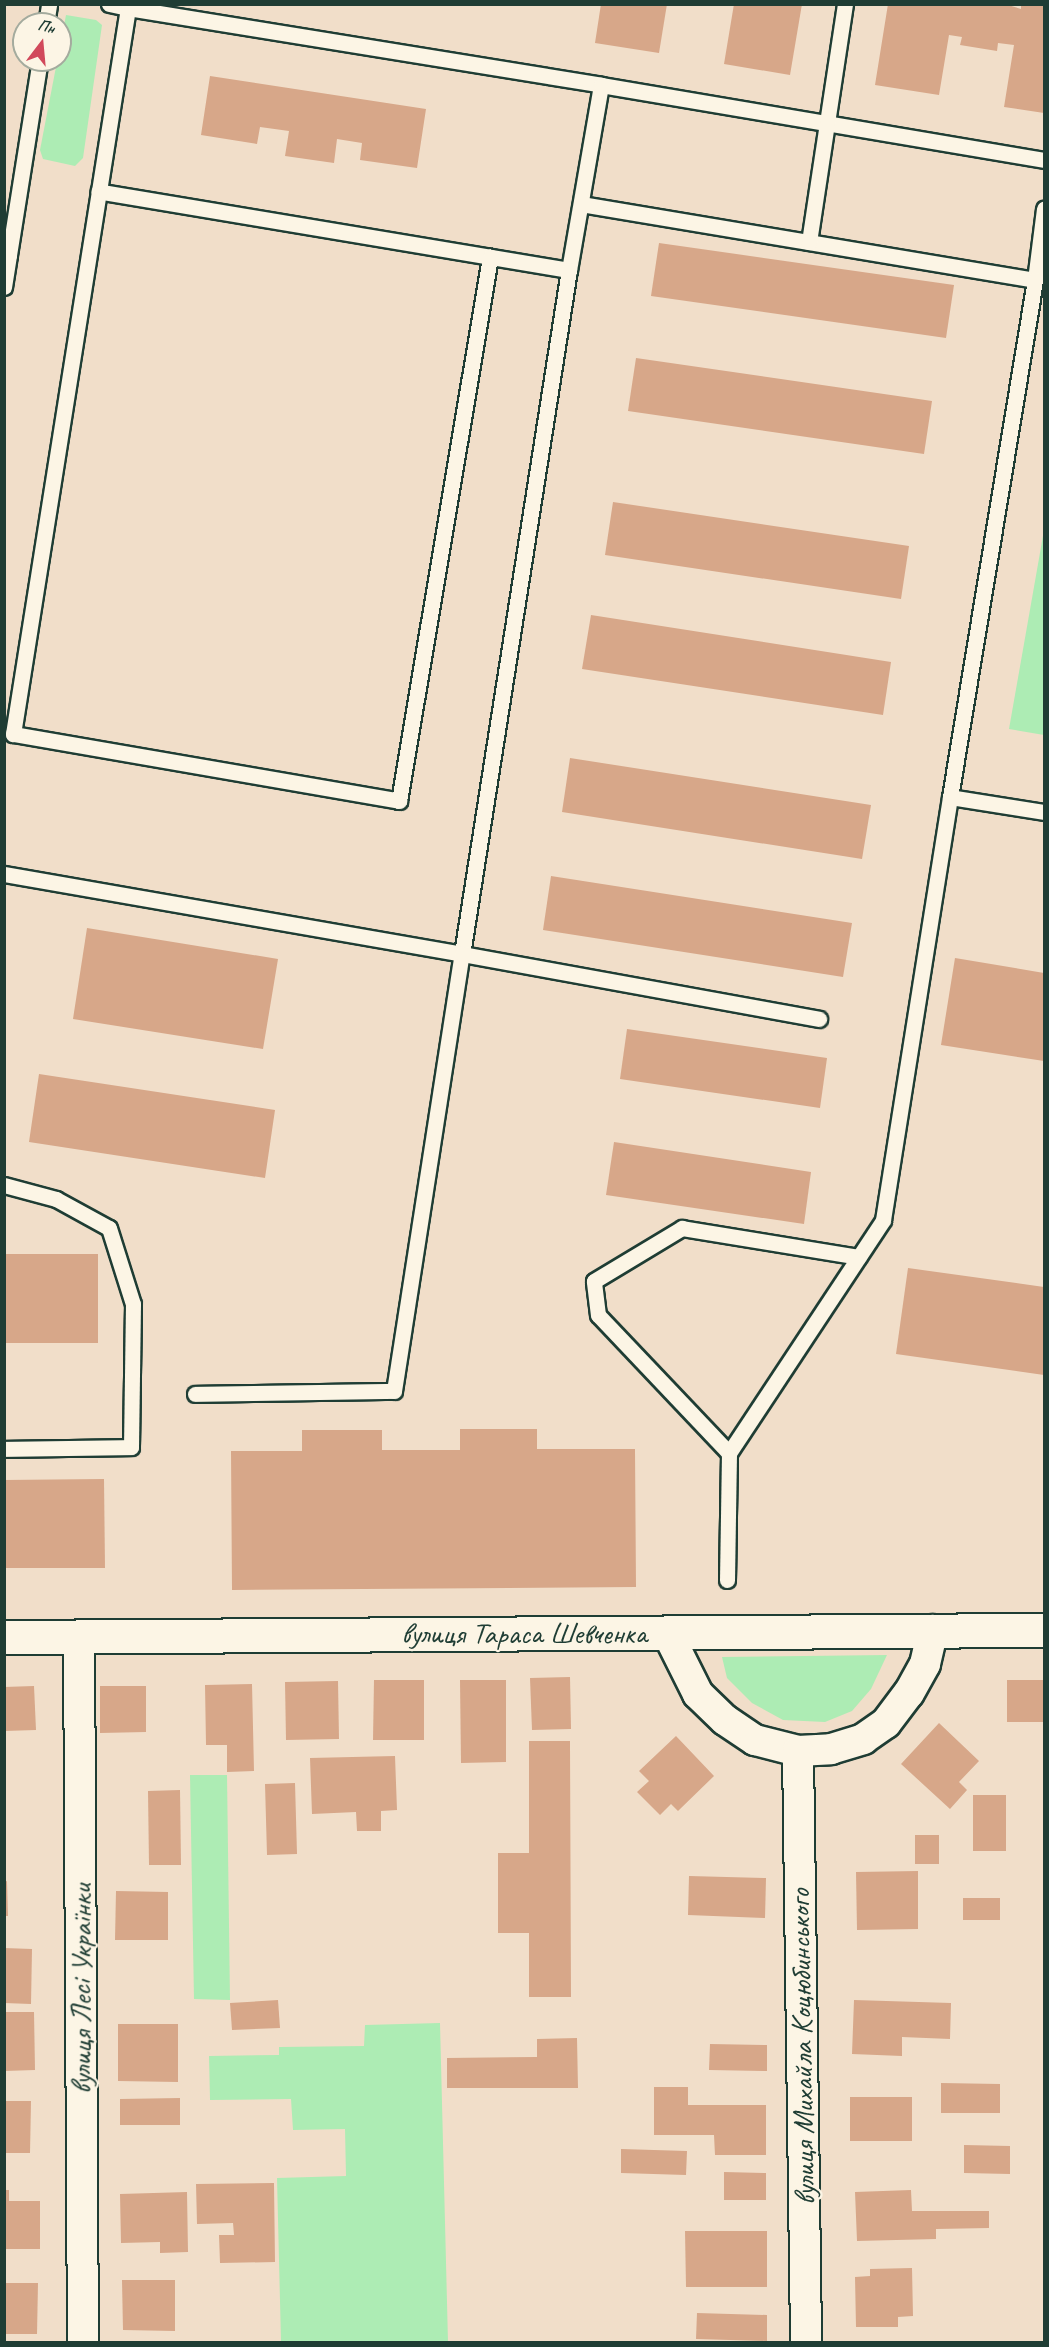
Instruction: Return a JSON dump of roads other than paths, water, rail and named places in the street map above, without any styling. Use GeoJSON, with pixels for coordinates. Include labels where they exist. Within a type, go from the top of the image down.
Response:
{"type":"FeatureCollection","features":[{"type":"Feature","properties":{"kind":"street"},"geometry":{"type":"LineString","coordinates":[[667,1632],[698,1694],[725,1720],[755,1740],[798,1751],[831,1749],[863,1739],[886,1723],[909,1693],[925,1664],[933,1630]]}},
{"type":"Feature","properties":{"kind":"street","name":"вулиця Тараса Шевченка"},"geometry":{"type":"LineString","coordinates":[[4,1637],[1044,1630]]}},
{"type":"Feature","properties":{"kind":"street","name":"вулиця Лесі Українки"},"geometry":{"type":"LineString","coordinates":[[79,1636],[83,2343]]}},
{"type":"Feature","properties":{"kind":"street","name":"вулиця Михайла Коцюбинського"},"geometry":{"type":"LineString","coordinates":[[798,1751],[806,2343]]}},
{"type":"Feature","properties":{"kind":"lane"},"geometry":{"type":"LineString","coordinates":[[110,4],[1044,160]]}},
{"type":"Feature","properties":{"kind":"lane"},"geometry":{"type":"LineString","coordinates":[[809,242],[844,4]]}},
{"type":"Feature","properties":{"kind":"lane"},"geometry":{"type":"LineString","coordinates":[[129,6],[13,734],[399,801],[490,256]]}},
{"type":"Feature","properties":{"kind":"lane"},"geometry":{"type":"LineString","coordinates":[[4,287],[7,255],[38,72]]}},
{"type":"Feature","properties":{"kind":"lane"},"geometry":{"type":"LineString","coordinates":[[195,1395],[394,1391],[569,270],[601,85]]}},
{"type":"Feature","properties":{"kind":"lane"},"geometry":{"type":"LineString","coordinates":[[99,191],[569,270]]}},
{"type":"Feature","properties":{"kind":"lane"},"geometry":{"type":"LineString","coordinates":[[581,204],[1035,280]]}},
{"type":"Feature","properties":{"kind":"lane"},"geometry":{"type":"LineString","coordinates":[[728,1580],[729,1453],[883,1220],[1035,280],[1044,209]]}},
{"type":"Feature","properties":{"kind":"lane"},"geometry":{"type":"LineString","coordinates":[[950,797],[1044,812]]}},
{"type":"Feature","properties":{"kind":"lane"},"geometry":{"type":"LineString","coordinates":[[4,874],[819,1019]]}},
{"type":"Feature","properties":{"kind":"lane"},"geometry":{"type":"LineString","coordinates":[[4,1185],[56,1199],[109,1228],[133,1304],[131,1447],[4,1449]]}},
{"type":"Feature","properties":{"kind":"lane"},"geometry":{"type":"LineString","coordinates":[[729,1453],[598,1315],[594,1281],[682,1228],[859,1257]]}}]}
